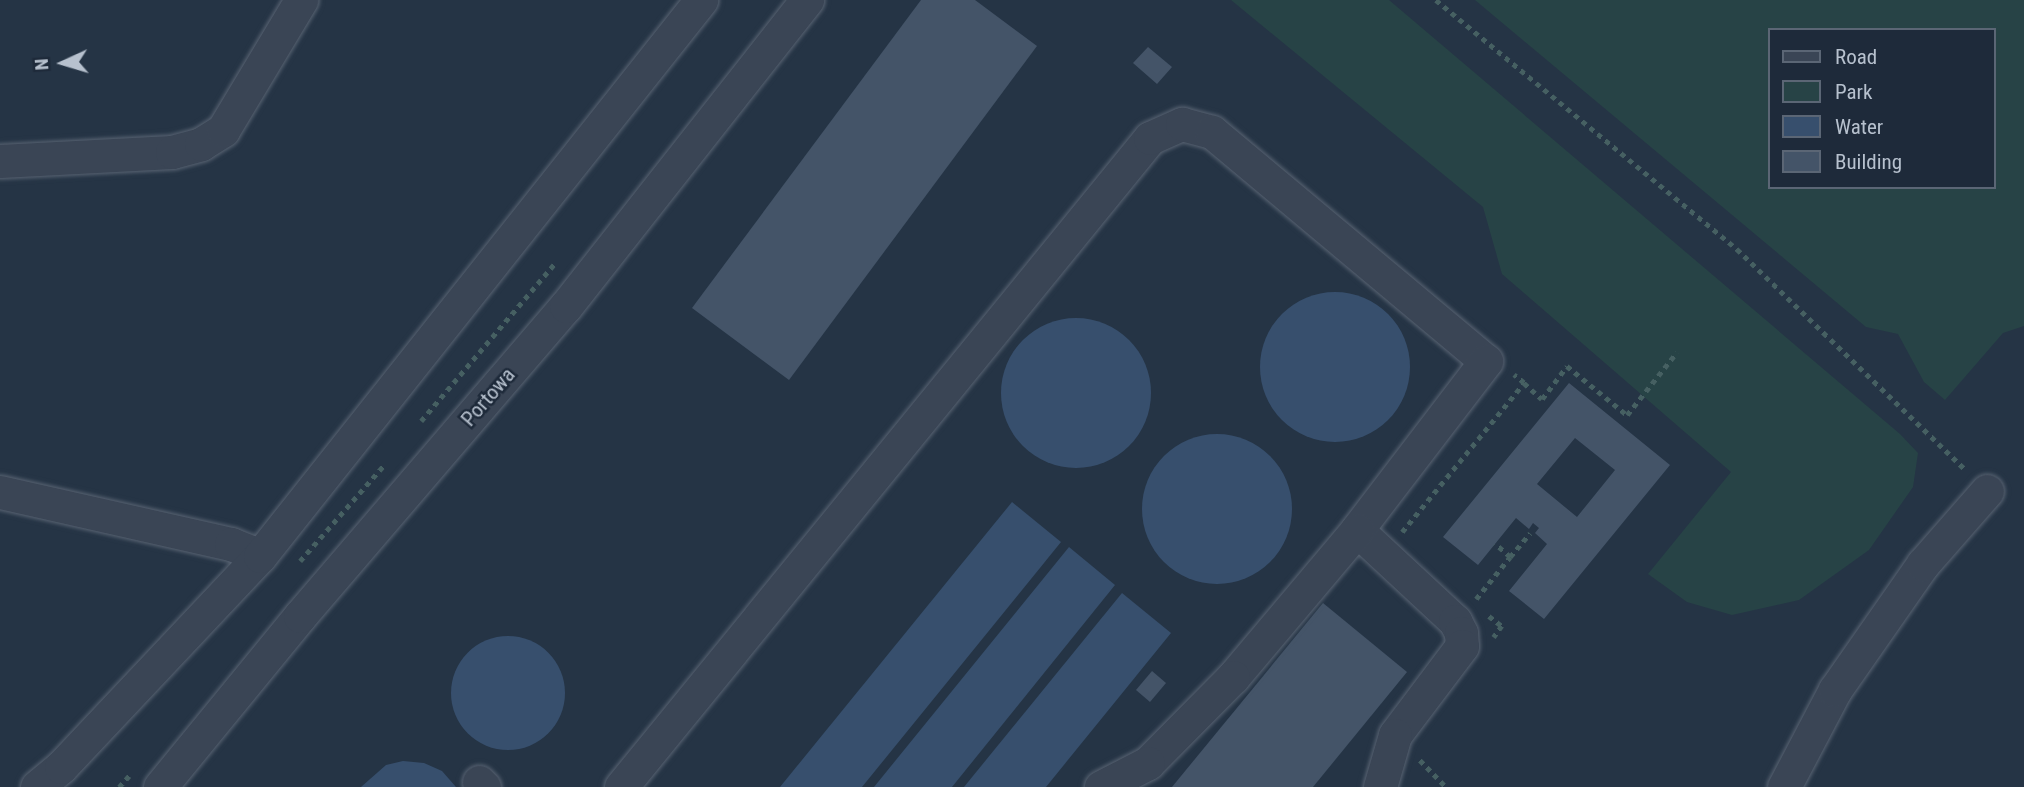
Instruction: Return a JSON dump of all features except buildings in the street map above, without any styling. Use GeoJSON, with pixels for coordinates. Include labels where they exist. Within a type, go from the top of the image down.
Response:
{"type":"FeatureCollection","features":[{"type":"Feature","properties":{"kind":"street"},"geometry":{"type":"LineString","coordinates":[[0,161],[172,152],[201,144],[223,130],[301,0]]}},
{"type":"Feature","properties":{"kind":"street"},"geometry":{"type":"LineString","coordinates":[[37,787],[61,767],[260,556],[701,0]]}},
{"type":"Feature","properties":{"kind":"street","name":"Portowa"},"geometry":{"type":"LineString","coordinates":[[148,777],[300,616],[566,306],[807,0]]}},
{"type":"Feature","properties":{"kind":"street"},"geometry":{"type":"LineString","coordinates":[[621,787],[1150,138],[1182,124],[1212,132],[1486,361],[1357,530],[1233,677],[1158,753],[1101,787]]}},
{"type":"Feature","properties":{"kind":"street"},"geometry":{"type":"LineString","coordinates":[[1784,787],[1835,690],[1923,564],[1986,491]]}},
{"type":"Feature","properties":{"kind":"street"},"geometry":{"type":"LineString","coordinates":[[0,492],[231,544],[260,556]]}},
{"type":"Feature","properties":{"kind":"street"},"geometry":{"type":"LineString","coordinates":[[1357,530],[1455,621],[1461,633],[1462,646],[1395,735],[1380,787]]}},
{"type":"Feature","properties":{"kind":"path"},"geometry":{"type":"LineString","coordinates":[[1436,0],[1737,249],[1986,491]]}},
{"type":"Feature","properties":{"kind":"path"},"geometry":{"type":"LineString","coordinates":[[416,427],[559,259]]}},
{"type":"Feature","properties":{"kind":"path"},"geometry":{"type":"LineString","coordinates":[[1486,361],[1499,363],[1542,399],[1567,366],[1627,415],[1677,352]]}},
{"type":"Feature","properties":{"kind":"path"},"geometry":{"type":"LineString","coordinates":[[1399,535],[1524,383]]}},
{"type":"Feature","properties":{"kind":"path"},"geometry":{"type":"LineString","coordinates":[[297,566],[389,458]]}},
{"type":"Feature","properties":{"kind":"path"},"geometry":{"type":"LineString","coordinates":[[1474,600],[1530,533]]}},
{"type":"Feature","properties":{"kind":"path"},"geometry":{"type":"LineString","coordinates":[[1494,544],[1510,556]]}},
{"type":"Feature","properties":{"kind":"path"},"geometry":{"type":"LineString","coordinates":[[120,787],[148,777]]}},
{"type":"Feature","properties":{"kind":"green space"},"geometry":{"type":"Polygon","coordinates":[[[1231,0],[1389,0],[1900,434],[1918,453],[1913,487],[1869,550],[1799,600],[1732,615],[1687,602],[1648,574],[1731,472],[1502,274],[1483,207],[1231,0]]]}},
{"type":"Feature","properties":{"kind":"green space"},"geometry":{"type":"Polygon","coordinates":[[[1475,0],[2024,0],[2024,326],[2003,333],[1945,400],[1924,382],[1898,334],[1866,327],[1475,0]]]}},
{"type":"Feature","properties":{"kind":"water"},"geometry":{"type":"Polygon","coordinates":[[[1335,292],[1364,298],[1388,314],[1404,338],[1410,367],[1404,396],[1388,420],[1364,436],[1335,442],[1306,436],[1282,420],[1266,396],[1260,367],[1266,338],[1282,314],[1306,298],[1335,292]]]}},
{"type":"Feature","properties":{"kind":"water"},"geometry":{"type":"Polygon","coordinates":[[[1076,318],[1105,324],[1129,340],[1145,364],[1151,393],[1145,422],[1129,446],[1105,462],[1076,468],[1047,462],[1023,446],[1007,422],[1001,393],[1007,364],[1023,340],[1047,324],[1076,318]]]}},
{"type":"Feature","properties":{"kind":"water"},"geometry":{"type":"Polygon","coordinates":[[[1217,434],[1246,440],[1270,456],[1286,480],[1292,509],[1286,538],[1270,562],[1246,578],[1217,584],[1188,578],[1164,562],[1148,538],[1142,509],[1148,480],[1164,456],[1188,440],[1217,434]]]}},
{"type":"Feature","properties":{"kind":"water"},"geometry":{"type":"Polygon","coordinates":[[[1012,502],[1061,542],[862,787],[780,787],[1012,502]]]}},
{"type":"Feature","properties":{"kind":"water"},"geometry":{"type":"Polygon","coordinates":[[[1069,547],[1115,585],[952,787],[874,787],[1069,547]]]}},
{"type":"Feature","properties":{"kind":"water"},"geometry":{"type":"Polygon","coordinates":[[[1122,593],[1171,633],[1046,787],[964,787],[1122,593]]]}},
{"type":"Feature","properties":{"kind":"water"},"geometry":{"type":"Polygon","coordinates":[[[508,636],[530,641],[548,653],[560,671],[565,693],[560,715],[548,733],[530,745],[508,750],[486,745],[468,733],[456,715],[451,693],[456,671],[468,653],[486,641],[508,636]]]}},
{"type":"Feature","properties":{"kind":"water"},"geometry":{"type":"Polygon","coordinates":[[[403,761],[424,763],[442,771],[456,787],[361,787],[386,765],[403,761]]]}}]}
